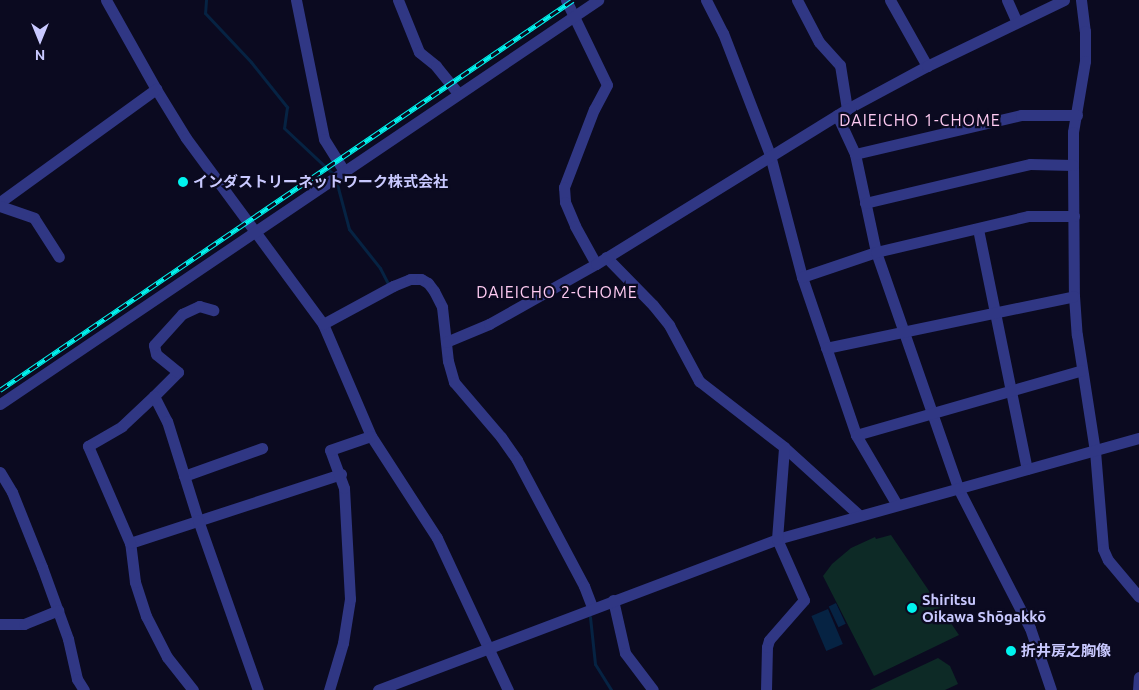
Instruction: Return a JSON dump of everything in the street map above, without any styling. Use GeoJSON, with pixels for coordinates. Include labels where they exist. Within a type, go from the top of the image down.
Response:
{"type":"FeatureCollection","features":[{"type":"Feature","properties":{"kind":"street"},"geometry":{"type":"LineString","coordinates":[[106,0],[186,138],[323,324],[371,436],[437,538],[508,690]]}},
{"type":"Feature","properties":{"kind":"street"},"geometry":{"type":"LineString","coordinates":[[296,0],[324,140],[344,171]]}},
{"type":"Feature","properties":{"kind":"street"},"geometry":{"type":"LineString","coordinates":[[398,0],[419,52],[436,66],[458,93]]}},
{"type":"Feature","properties":{"kind":"street"},"geometry":{"type":"LineString","coordinates":[[566,0],[606,85],[594,109],[564,187],[565,202],[575,226],[596,264]]}},
{"type":"Feature","properties":{"kind":"street"},"geometry":{"type":"LineString","coordinates":[[0,404],[598,0]]}},
{"type":"Feature","properties":{"kind":"street"},"geometry":{"type":"LineString","coordinates":[[706,0],[723,33],[770,155],[802,277],[856,435],[896,505]]}},
{"type":"Feature","properties":{"kind":"street"},"geometry":{"type":"LineString","coordinates":[[797,0],[818,42],[840,65],[842,112],[855,154],[876,252],[902,331],[958,488],[1030,628],[1051,690]]}},
{"type":"Feature","properties":{"kind":"street"},"geometry":{"type":"LineString","coordinates":[[890,0],[927,66]]}},
{"type":"Feature","properties":{"kind":"street"},"geometry":{"type":"LineString","coordinates":[[1008,0],[1017,22]]}},
{"type":"Feature","properties":{"kind":"street"},"geometry":{"type":"LineString","coordinates":[[446,342],[489,324],[596,264],[842,112],[927,66],[1064,0]]}},
{"type":"Feature","properties":{"kind":"street"},"geometry":{"type":"LineString","coordinates":[[1081,0],[1085,31],[1085,61],[1074,132],[1074,296],[1082,370],[1095,451],[1103,549],[1108,560],[1138,594]]}},
{"type":"Feature","properties":{"kind":"street"},"geometry":{"type":"LineString","coordinates":[[59,257],[34,218],[1,200],[156,89]]}},
{"type":"Feature","properties":{"kind":"street"},"geometry":{"type":"LineString","coordinates":[[855,154],[1020,115],[1077,115]]}},
{"type":"Feature","properties":{"kind":"street"},"geometry":{"type":"LineString","coordinates":[[865,203],[1030,164],[1073,165]]}},
{"type":"Feature","properties":{"kind":"street"},"geometry":{"type":"LineString","coordinates":[[802,277],[876,252],[1028,216],[1074,216]]}},
{"type":"Feature","properties":{"kind":"street"},"geometry":{"type":"LineString","coordinates":[[978,229],[1027,469]]}},
{"type":"Feature","properties":{"kind":"street"},"geometry":{"type":"LineString","coordinates":[[606,257],[653,305],[669,325],[699,380],[784,447],[859,515]]}},
{"type":"Feature","properties":{"kind":"street"},"geometry":{"type":"LineString","coordinates":[[323,324],[392,286],[410,280],[421,279],[428,283],[438,297],[443,315],[450,371],[454,382],[501,437],[517,460],[584,586],[592,607]]}},
{"type":"Feature","properties":{"kind":"street"},"geometry":{"type":"LineString","coordinates":[[826,348],[1074,296]]}},
{"type":"Feature","properties":{"kind":"street"},"geometry":{"type":"LineString","coordinates":[[193,690],[167,657],[146,616],[135,582],[130,543],[88,446],[122,426],[178,372],[156,354],[154,345],[182,314],[199,306],[213,310]]}},
{"type":"Feature","properties":{"kind":"street"},"geometry":{"type":"LineString","coordinates":[[856,435],[1082,370]]}},
{"type":"Feature","properties":{"kind":"street"},"geometry":{"type":"LineString","coordinates":[[154,396],[167,421],[198,520],[258,690]]}},
{"type":"Feature","properties":{"kind":"street"},"geometry":{"type":"LineString","coordinates":[[329,690],[342,643],[350,600],[344,488],[341,474],[330,450],[371,436]]}},
{"type":"Feature","properties":{"kind":"street"},"geometry":{"type":"LineString","coordinates":[[378,690],[592,607],[777,539],[1139,438]]}},
{"type":"Feature","properties":{"kind":"street"},"geometry":{"type":"LineString","coordinates":[[766,690],[767,647],[769,640],[804,600],[777,539],[784,447]]}},
{"type":"Feature","properties":{"kind":"street"},"geometry":{"type":"LineString","coordinates":[[184,476],[262,448]]}},
{"type":"Feature","properties":{"kind":"street"},"geometry":{"type":"LineString","coordinates":[[0,472],[5,491],[58,610],[77,679],[84,690]]}},
{"type":"Feature","properties":{"kind":"street"},"geometry":{"type":"LineString","coordinates":[[130,543],[341,474]]}},
{"type":"Feature","properties":{"kind":"street"},"geometry":{"type":"LineString","coordinates":[[614,600],[625,653],[653,690]]}},
{"type":"Feature","properties":{"kind":"street"},"geometry":{"type":"LineString","coordinates":[[0,624],[24,624],[58,610]]}},
{"type":"Feature","properties":{"kind":"street"},"geometry":{"type":"LineString","coordinates":[[1138,690],[1139,676]]}},
{"type":"Feature","properties":{"kind":"green space"},"geometry":{"type":"Polygon","coordinates":[[[891,535],[959,635],[874,676],[823,576],[832,564],[851,548],[875,537],[876,539],[891,535]]]}},
{"type":"Feature","properties":{"kind":"green space"},"geometry":{"type":"Polygon","coordinates":[[[938,658],[950,666],[958,684],[945,690],[870,690],[938,658]]]}},
{"type":"Feature","properties":{"kind":"water"},"geometry":{"type":"Polygon","coordinates":[[[836,603],[846,624],[838,627],[829,606],[836,603]]]}},
{"type":"Feature","properties":{"kind":"water"},"geometry":{"type":"Polygon","coordinates":[[[828,609],[843,644],[826,651],[811,616],[828,609]]]}},
{"type":"Feature","properties":{"kind":"waterway"},"geometry":{"type":"LineString","coordinates":[[206,0],[205,13],[251,62],[287,107],[284,128],[332,173],[337,184],[349,229],[380,268],[388,284]]}},
{"type":"Feature","properties":{"kind":"waterway"},"geometry":{"type":"LineString","coordinates":[[590,617],[595,664],[611,690]]}},
{"type":"Feature","properties":{"kind":"railway"},"geometry":{"type":"LineString","coordinates":[[0,390],[573,0]]}},
{"type":"Feature","properties":{"kind":"place","name":"インダストリーネットワーク株式会社"},"geometry":{"type":"Point","coordinates":[183,182]}},
{"type":"Feature","properties":{"kind":"place","name":"Shiritsu Oikawa Shōgakkō"},"geometry":{"type":"Point","coordinates":[912,608]}},
{"type":"Feature","properties":{"kind":"place","name":"折井房之胸像"},"geometry":{"type":"Point","coordinates":[1011,651]}},
{"type":"Feature","properties":{"kind":"district","name":"DAIEICHO 1-CHOME"},"geometry":{"type":"Point","coordinates":[920,120]}},
{"type":"Feature","properties":{"kind":"district","name":"DAIEICHO 2-CHOME"},"geometry":{"type":"Point","coordinates":[557,292]}}]}
